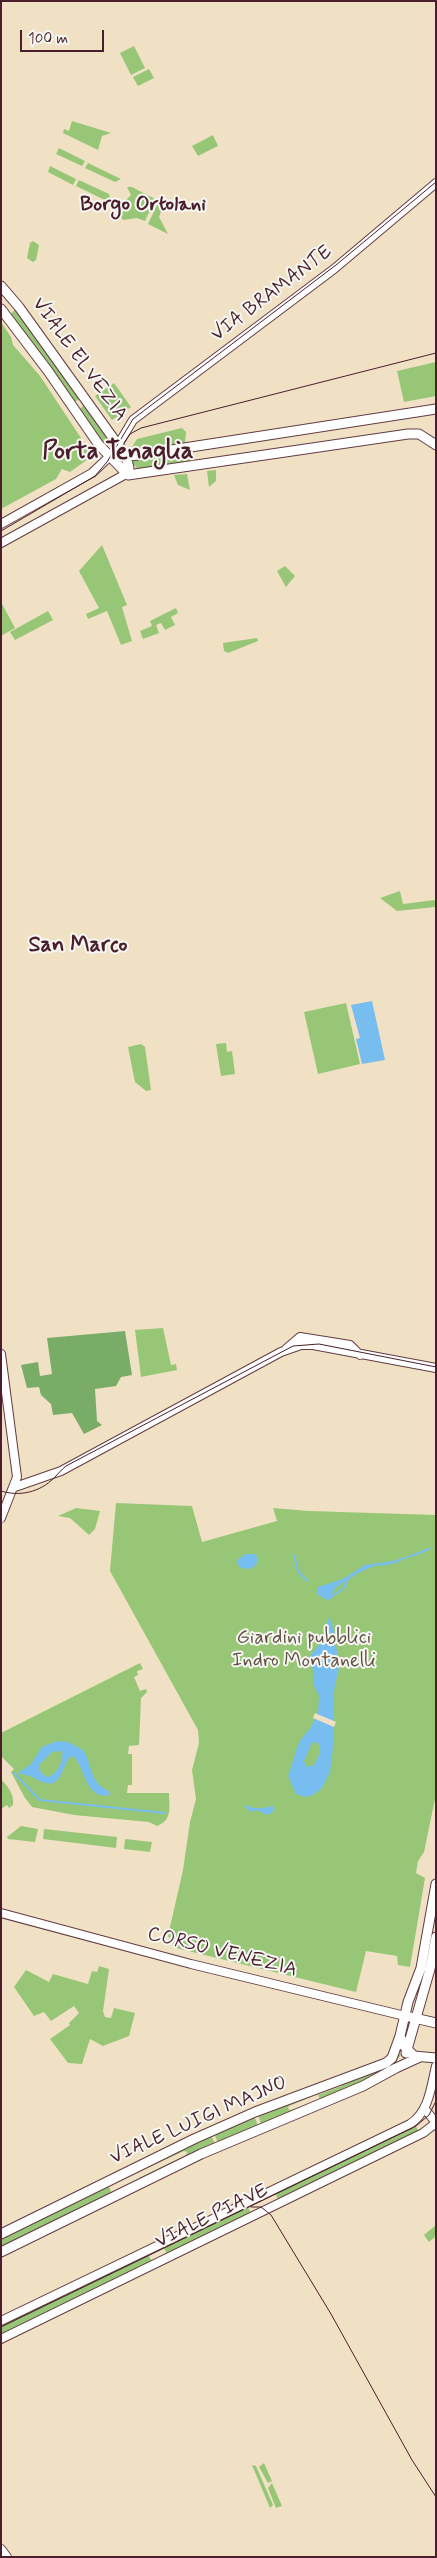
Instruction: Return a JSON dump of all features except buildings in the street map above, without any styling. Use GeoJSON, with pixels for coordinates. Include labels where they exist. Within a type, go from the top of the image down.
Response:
{"type":"FeatureCollection","features":[{"type":"Feature","properties":{"kind":"main road","name":"VIALE ELVEZIA"},"geometry":{"type":"LineString","coordinates":[[1,286],[20,307],[126,456]]}},
{"type":"Feature","properties":{"kind":"main road","name":"VIALE ELVEZIA"},"geometry":{"type":"LineString","coordinates":[[1,309],[20,331],[108,458],[126,474]]}},
{"type":"Feature","properties":{"kind":"main road"},"geometry":{"type":"LineString","coordinates":[[108,458],[436,409]]}},
{"type":"Feature","properties":{"kind":"main road"},"geometry":{"type":"LineString","coordinates":[[126,456],[129,468],[126,474],[142,474],[408,434],[419,434],[436,445]]}},
{"type":"Feature","properties":{"kind":"main road"},"geometry":{"type":"LineString","coordinates":[[108,458],[118,445]]}},
{"type":"Feature","properties":{"kind":"main road","name":"VIALE LUIGI MAJNO"},"geometry":{"type":"LineString","coordinates":[[1,2234],[125,2171],[255,2112],[386,2063],[392,2058],[417,1979],[436,1884]]}},
{"type":"Feature","properties":{"kind":"main road","name":"VIALE LUIGI MAJNO"},"geometry":{"type":"LineString","coordinates":[[396,2068],[408,2050],[416,2018],[432,1977],[436,1937]]}},
{"type":"Feature","properties":{"kind":"main road"},"geometry":{"type":"LineString","coordinates":[[417,1979],[432,1977]]}},
{"type":"Feature","properties":{"kind":"main road","name":"CORSO VENEZIA"},"geometry":{"type":"LineString","coordinates":[[405,2016],[436,2023]]}},
{"type":"Feature","properties":{"kind":"main road"},"geometry":{"type":"LineString","coordinates":[[400,2036],[408,2050],[420,2057],[436,2058]]}},
{"type":"Feature","properties":{"kind":"main road","name":"VIALE LUIGI MAJNO"},"geometry":{"type":"LineString","coordinates":[[1,2252],[224,2143],[364,2086],[420,2057]]}},
{"type":"Feature","properties":{"kind":"main road"},"geometry":{"type":"LineString","coordinates":[[125,2171],[126,2191]]}},
{"type":"Feature","properties":{"kind":"main road"},"geometry":{"type":"LineString","coordinates":[[116,2176],[126,2191]]}},
{"type":"Feature","properties":{"kind":"street","name":"VIA BRAMANTE"},"geometry":{"type":"LineString","coordinates":[[118,445],[133,420],[334,269],[436,183]]}},
{"type":"Feature","properties":{"kind":"street"},"geometry":{"type":"LineString","coordinates":[[1,524],[92,473],[108,458]]}},
{"type":"Feature","properties":{"kind":"street"},"geometry":{"type":"LineString","coordinates":[[1,543],[126,474]]}},
{"type":"Feature","properties":{"kind":"street"},"geometry":{"type":"LineString","coordinates":[[17,1488],[62,1471],[248,1369],[258,1367],[300,1341],[350,1345],[360,1355],[436,1368]]}},
{"type":"Feature","properties":{"kind":"street"},"geometry":{"type":"LineString","coordinates":[[1,1354],[17,1477],[17,1488],[1,1518]]}},
{"type":"Feature","properties":{"kind":"street"},"geometry":{"type":"LineString","coordinates":[[17,1477],[39,1480]]}},
{"type":"Feature","properties":{"kind":"street","name":"CORSO VENEZIA"},"geometry":{"type":"LineString","coordinates":[[1,1913],[191,1964],[405,2016]]}},
{"type":"Feature","properties":{"kind":"street"},"geometry":{"type":"LineString","coordinates":[[436,2066],[425,2109],[436,2123]]}},
{"type":"Feature","properties":{"kind":"street","name":"VIALE PIAVE"},"geometry":{"type":"LineString","coordinates":[[1,2321],[410,2124],[420,2117],[425,2109]]}},
{"type":"Feature","properties":{"kind":"street","name":"VIALE PIAVE"},"geometry":{"type":"LineString","coordinates":[[1,2338],[266,2208],[423,2134],[436,2123]]}},
{"type":"Feature","properties":{"kind":"street"},"geometry":{"type":"LineString","coordinates":[[255,2200],[266,2208]]}},
{"type":"Feature","properties":{"kind":"street"},"geometry":{"type":"LineString","coordinates":[[1,2549],[7,2557]]}},
{"type":"Feature","properties":{"kind":"green space"},"geometry":{"type":"Polygon","coordinates":[[[134,46],[145,68],[131,75],[120,53],[134,46]]]}},
{"type":"Feature","properties":{"kind":"green space"},"geometry":{"type":"Polygon","coordinates":[[[149,69],[154,78],[138,86],[133,77],[149,69]]]}},
{"type":"Feature","properties":{"kind":"green space"},"geometry":{"type":"Polygon","coordinates":[[[72,121],[111,133],[102,136],[98,150],[63,133],[64,129],[69,131],[72,121]]]}},
{"type":"Feature","properties":{"kind":"green space"},"geometry":{"type":"Polygon","coordinates":[[[213,135],[218,146],[198,156],[192,146],[213,135]]]}},
{"type":"Feature","properties":{"kind":"green space"},"geometry":{"type":"Polygon","coordinates":[[[59,148],[85,161],[82,166],[56,154],[59,148]]]}},
{"type":"Feature","properties":{"kind":"green space"},"geometry":{"type":"Polygon","coordinates":[[[88,163],[121,179],[115,182],[85,168],[88,163]]]}},
{"type":"Feature","properties":{"kind":"green space"},"geometry":{"type":"Polygon","coordinates":[[[50,166],[76,179],[73,185],[48,172],[50,166]]]}},
{"type":"Feature","properties":{"kind":"green space"},"geometry":{"type":"Polygon","coordinates":[[[79,180],[109,194],[111,203],[76,186],[79,180]]]}},
{"type":"Feature","properties":{"kind":"green space"},"geometry":{"type":"Polygon","coordinates":[[[127,187],[132,187],[155,199],[145,221],[137,218],[123,220],[120,216],[123,203],[131,195],[127,187]]]}},
{"type":"Feature","properties":{"kind":"green space"},"geometry":{"type":"Polygon","coordinates":[[[159,201],[165,201],[159,217],[168,234],[148,224],[159,201]]]}},
{"type":"Feature","properties":{"kind":"green space"},"geometry":{"type":"Polygon","coordinates":[[[33,241],[39,245],[36,260],[33,262],[27,258],[30,243],[33,241]]]}},
{"type":"Feature","properties":{"kind":"green space"},"geometry":{"type":"Polygon","coordinates":[[[16,308],[80,399],[74,402],[11,314],[16,308]]]}},
{"type":"Feature","properties":{"kind":"green space"},"geometry":{"type":"Polygon","coordinates":[[[1,322],[11,337],[13,345],[40,376],[81,438],[80,443],[88,448],[90,454],[88,459],[70,472],[62,469],[56,479],[1,509],[1,322]]]}},
{"type":"Feature","properties":{"kind":"green space"},"geometry":{"type":"Polygon","coordinates":[[[436,362],[436,396],[404,402],[397,371],[436,362]]]}},
{"type":"Feature","properties":{"kind":"green space"},"geometry":{"type":"Polygon","coordinates":[[[114,383],[131,407],[112,420],[95,396],[114,383]]]}},
{"type":"Feature","properties":{"kind":"green space"},"geometry":{"type":"Polygon","coordinates":[[[84,405],[107,439],[103,443],[80,409],[84,405]]]}},
{"type":"Feature","properties":{"kind":"green space"},"geometry":{"type":"Polygon","coordinates":[[[182,428],[186,432],[185,443],[137,451],[132,447],[137,439],[182,428]]]}},
{"type":"Feature","properties":{"kind":"green space"},"geometry":{"type":"Polygon","coordinates":[[[190,449],[191,463],[141,472],[133,464],[132,460],[190,449]]]}},
{"type":"Feature","properties":{"kind":"green space"},"geometry":{"type":"Polygon","coordinates":[[[216,470],[216,481],[209,487],[207,471],[216,470]]]}},
{"type":"Feature","properties":{"kind":"green space"},"geometry":{"type":"Polygon","coordinates":[[[187,474],[190,490],[178,485],[174,475],[187,474]]]}},
{"type":"Feature","properties":{"kind":"green space"},"geometry":{"type":"Polygon","coordinates":[[[102,545],[127,605],[122,607],[132,641],[121,645],[107,611],[88,619],[86,614],[99,608],[79,571],[102,545]]]}},
{"type":"Feature","properties":{"kind":"green space"},"geometry":{"type":"Polygon","coordinates":[[[285,566],[295,576],[286,587],[277,571],[285,566]]]}},
{"type":"Feature","properties":{"kind":"green space"},"geometry":{"type":"Polygon","coordinates":[[[1,602],[15,628],[1,636],[1,602]]]}},
{"type":"Feature","properties":{"kind":"green space"},"geometry":{"type":"Polygon","coordinates":[[[176,608],[178,613],[171,617],[175,625],[165,630],[161,623],[156,625],[159,633],[143,639],[140,631],[152,626],[150,621],[176,608]]]}},
{"type":"Feature","properties":{"kind":"green space"},"geometry":{"type":"Polygon","coordinates":[[[48,611],[53,620],[15,640],[10,632],[48,611]]]}},
{"type":"Feature","properties":{"kind":"green space"},"geometry":{"type":"Polygon","coordinates":[[[257,638],[258,641],[228,653],[224,651],[223,643],[257,638]]]}},
{"type":"Feature","properties":{"kind":"green space"},"geometry":{"type":"Polygon","coordinates":[[[400,891],[403,904],[435,900],[435,907],[397,911],[380,898],[400,891]]]}},
{"type":"Feature","properties":{"kind":"green space"},"geometry":{"type":"Polygon","coordinates":[[[346,1003],[360,1064],[318,1074],[304,1012],[346,1003]]]}},
{"type":"Feature","properties":{"kind":"green space"},"geometry":{"type":"Polygon","coordinates":[[[226,1043],[227,1052],[232,1051],[235,1074],[221,1076],[216,1044],[226,1043]]]}},
{"type":"Feature","properties":{"kind":"green space"},"geometry":{"type":"Polygon","coordinates":[[[141,1044],[145,1047],[151,1090],[146,1091],[135,1082],[128,1047],[141,1044]]]}},
{"type":"Feature","properties":{"kind":"green space"},"geometry":{"type":"Polygon","coordinates":[[[163,1328],[171,1365],[176,1364],[177,1370],[141,1377],[135,1330],[163,1328]]]}},
{"type":"Feature","properties":{"kind":"green space"},"geometry":{"type":"Polygon","coordinates":[[[125,1331],[132,1375],[121,1377],[116,1386],[95,1389],[97,1421],[102,1425],[84,1434],[72,1413],[53,1415],[51,1404],[41,1395],[39,1387],[27,1388],[21,1365],[38,1362],[40,1376],[52,1374],[47,1338],[125,1331]]]}},
{"type":"Feature","properties":{"kind":"green space","name":"Giardini pubblici Indro Montanelli"},"geometry":{"type":"Polygon","coordinates":[[[116,1503],[192,1506],[202,1542],[277,1521],[273,1508],[436,1515],[436,1794],[424,1852],[418,1861],[416,1873],[425,1878],[410,1967],[398,1965],[397,1956],[366,1951],[356,1992],[176,1948],[168,1936],[196,1799],[192,1770],[199,1743],[198,1730],[110,1571],[116,1503]]]}},
{"type":"Feature","properties":{"kind":"green space"},"geometry":{"type":"Polygon","coordinates":[[[76,1508],[100,1511],[95,1529],[89,1535],[70,1518],[58,1516],[76,1508]]]}},
{"type":"Feature","properties":{"kind":"green space"},"geometry":{"type":"Polygon","coordinates":[[[140,1663],[143,1669],[137,1671],[138,1675],[134,1677],[140,1691],[146,1689],[147,1692],[141,1698],[139,1745],[129,1746],[128,1754],[132,1754],[132,1785],[128,1785],[127,1793],[169,1793],[169,1812],[166,1820],[157,1826],[149,1822],[74,1815],[32,1807],[11,1772],[14,1769],[1,1756],[1,1733],[140,1663]]]}},
{"type":"Feature","properties":{"kind":"green space"},"geometry":{"type":"Polygon","coordinates":[[[1,1779],[12,1794],[13,1805],[9,1808],[7,1805],[1,1809],[1,1779]]]}},
{"type":"Feature","properties":{"kind":"green space"},"geometry":{"type":"Polygon","coordinates":[[[21,1826],[38,1829],[35,1842],[8,1839],[7,1837],[21,1826]]]}},
{"type":"Feature","properties":{"kind":"green space"},"geometry":{"type":"Polygon","coordinates":[[[44,1829],[117,1837],[116,1848],[43,1839],[44,1829]]]}},
{"type":"Feature","properties":{"kind":"green space"},"geometry":{"type":"Polygon","coordinates":[[[125,1839],[152,1842],[150,1852],[124,1849],[125,1839]]]}},
{"type":"Feature","properties":{"kind":"green space"},"geometry":{"type":"Polygon","coordinates":[[[99,1966],[109,1969],[103,2011],[105,2017],[111,2018],[114,2008],[135,2013],[129,2036],[103,2046],[90,2039],[82,2064],[68,2063],[50,2039],[70,2025],[69,2023],[79,2013],[74,2006],[51,2021],[44,2012],[34,2016],[14,1987],[26,1970],[49,1982],[53,1974],[88,1984],[92,1971],[97,1972],[99,1966]]]}},
{"type":"Feature","properties":{"kind":"green space"},"geometry":{"type":"Polygon","coordinates":[[[398,2053],[401,2055],[393,2064],[375,2077],[320,2099],[318,2095],[342,2086],[341,2084],[398,2053]]]}},
{"type":"Feature","properties":{"kind":"green space"},"geometry":{"type":"Polygon","coordinates":[[[305,2097],[306,2099],[289,2106],[288,2109],[291,2110],[308,2104],[308,2106],[261,2124],[258,2114],[305,2097]]]}},
{"type":"Feature","properties":{"kind":"green space"},"geometry":{"type":"Polygon","coordinates":[[[254,2115],[258,2126],[218,2143],[214,2133],[254,2115]]]}},
{"type":"Feature","properties":{"kind":"green space"},"geometry":{"type":"Polygon","coordinates":[[[415,2125],[419,2132],[278,2200],[275,2192],[415,2125]]]}},
{"type":"Feature","properties":{"kind":"green space"},"geometry":{"type":"Polygon","coordinates":[[[211,2135],[215,2144],[140,2180],[139,2178],[186,2155],[187,2152],[184,2151],[137,2173],[135,2170],[211,2135]]]}},
{"type":"Feature","properties":{"kind":"green space"},"geometry":{"type":"Polygon","coordinates":[[[108,2184],[112,2194],[1,2248],[1,2238],[108,2184]]]}},
{"type":"Feature","properties":{"kind":"green space"},"geometry":{"type":"Polygon","coordinates":[[[247,2206],[251,2213],[167,2254],[163,2246],[247,2206]]]}},
{"type":"Feature","properties":{"kind":"green space"},"geometry":{"type":"Polygon","coordinates":[[[436,2225],[436,2236],[429,2242],[424,2235],[436,2225]]]}},
{"type":"Feature","properties":{"kind":"green space"},"geometry":{"type":"Polygon","coordinates":[[[148,2254],[152,2262],[1,2335],[1,2325],[148,2254]]]}},
{"type":"Feature","properties":{"kind":"green space"},"geometry":{"type":"Polygon","coordinates":[[[264,2463],[272,2481],[268,2483],[259,2467],[264,2463]]]}},
{"type":"Feature","properties":{"kind":"green space"},"geometry":{"type":"Polygon","coordinates":[[[252,2465],[256,2466],[273,2505],[270,2508],[252,2465]]]}},
{"type":"Feature","properties":{"kind":"green space"},"geometry":{"type":"Polygon","coordinates":[[[272,2483],[282,2506],[276,2508],[268,2488],[272,2483]]]}},
{"type":"Feature","properties":{"kind":"water"},"geometry":{"type":"Polygon","coordinates":[[[372,1001],[385,1060],[362,1064],[356,1039],[360,1038],[351,1005],[372,1001]]]}},
{"type":"Feature","properties":{"kind":"water"},"geometry":{"type":"Polygon","coordinates":[[[436,1547],[397,1562],[379,1564],[360,1572],[335,1588],[331,1597],[327,1600],[317,1594],[318,1587],[343,1579],[365,1565],[393,1561],[436,1547]]]}},
{"type":"Feature","properties":{"kind":"water"},"geometry":{"type":"Polygon","coordinates":[[[246,1554],[255,1554],[258,1558],[258,1563],[251,1569],[241,1568],[237,1563],[238,1559],[246,1554]]]}},
{"type":"Feature","properties":{"kind":"water"},"geometry":{"type":"Polygon","coordinates":[[[329,1617],[334,1630],[339,1667],[333,1695],[333,1747],[330,1772],[322,1788],[313,1795],[305,1797],[296,1794],[288,1776],[299,1742],[311,1727],[318,1712],[319,1696],[313,1684],[313,1670],[309,1657],[321,1642],[329,1617]],[[316,1742],[312,1743],[304,1761],[307,1767],[314,1765],[320,1753],[320,1746],[316,1742]]]}},
{"type":"Feature","properties":{"kind":"water"},"geometry":{"type":"Polygon","coordinates":[[[57,1741],[68,1742],[83,1750],[95,1778],[103,1788],[109,1791],[109,1795],[101,1795],[90,1787],[73,1756],[69,1758],[59,1778],[52,1783],[18,1773],[31,1764],[42,1747],[57,1741]],[[62,1751],[52,1752],[39,1765],[41,1773],[48,1777],[55,1773],[62,1759],[62,1751]]]}},
{"type":"Feature","properties":{"kind":"water"},"geometry":{"type":"Polygon","coordinates":[[[244,1806],[256,1808],[273,1806],[274,1811],[267,1815],[257,1810],[251,1812],[244,1806]]]}},
{"type":"Feature","properties":{"kind":"pier"},"geometry":{"type":"Polygon","coordinates":[[[315,1713],[336,1722],[334,1727],[313,1718],[315,1713]]]}},
{"type":"Feature","properties":{"kind":"waterway"},"geometry":{"type":"LineString","coordinates":[[412,1556],[429,1549]]}},
{"type":"Feature","properties":{"kind":"waterway"},"geometry":{"type":"LineString","coordinates":[[294,1555],[298,1572],[308,1581]]}},
{"type":"Feature","properties":{"kind":"waterway"},"geometry":{"type":"LineString","coordinates":[[379,1565],[396,1562]]}},
{"type":"Feature","properties":{"kind":"waterway"},"geometry":{"type":"LineString","coordinates":[[327,1600],[344,1588],[348,1579]]}},
{"type":"Feature","properties":{"kind":"waterway"},"geometry":{"type":"LineString","coordinates":[[14,1773],[40,1800],[165,1813]]}},
{"type":"Feature","properties":{"kind":"tram line"},"geometry":{"type":"LineString","coordinates":[[1,531],[95,476],[107,462],[133,419],[336,265],[436,182]]}},
{"type":"Feature","properties":{"kind":"tram line"},"geometry":{"type":"LineString","coordinates":[[124,443],[130,434],[141,428],[436,353]]}},
{"type":"Feature","properties":{"kind":"tram line"},"geometry":{"type":"LineString","coordinates":[[1,1491],[22,1493],[36,1490],[48,1483],[66,1466],[293,1346],[319,1344],[436,1367]]}},
{"type":"Feature","properties":{"kind":"tram line"},"geometry":{"type":"LineString","coordinates":[[1,2327],[416,2126],[429,2115],[436,2101]]}},
{"type":"Feature","properties":{"kind":"tram line"},"geometry":{"type":"LineString","coordinates":[[251,2207],[261,2207],[271,2215],[331,2314],[412,2460],[436,2497]]}},
{"type":"Feature","properties":{"kind":"district","name":"Borgo Ortolani"},"geometry":{"type":"Point","coordinates":[143,206]}},
{"type":"Feature","properties":{"kind":"district","name":"Porta Tenaglia"},"geometry":{"type":"Point","coordinates":[118,453]}},
{"type":"Feature","properties":{"kind":"district","name":"San Marco"},"geometry":{"type":"Point","coordinates":[78,946]}}]}
